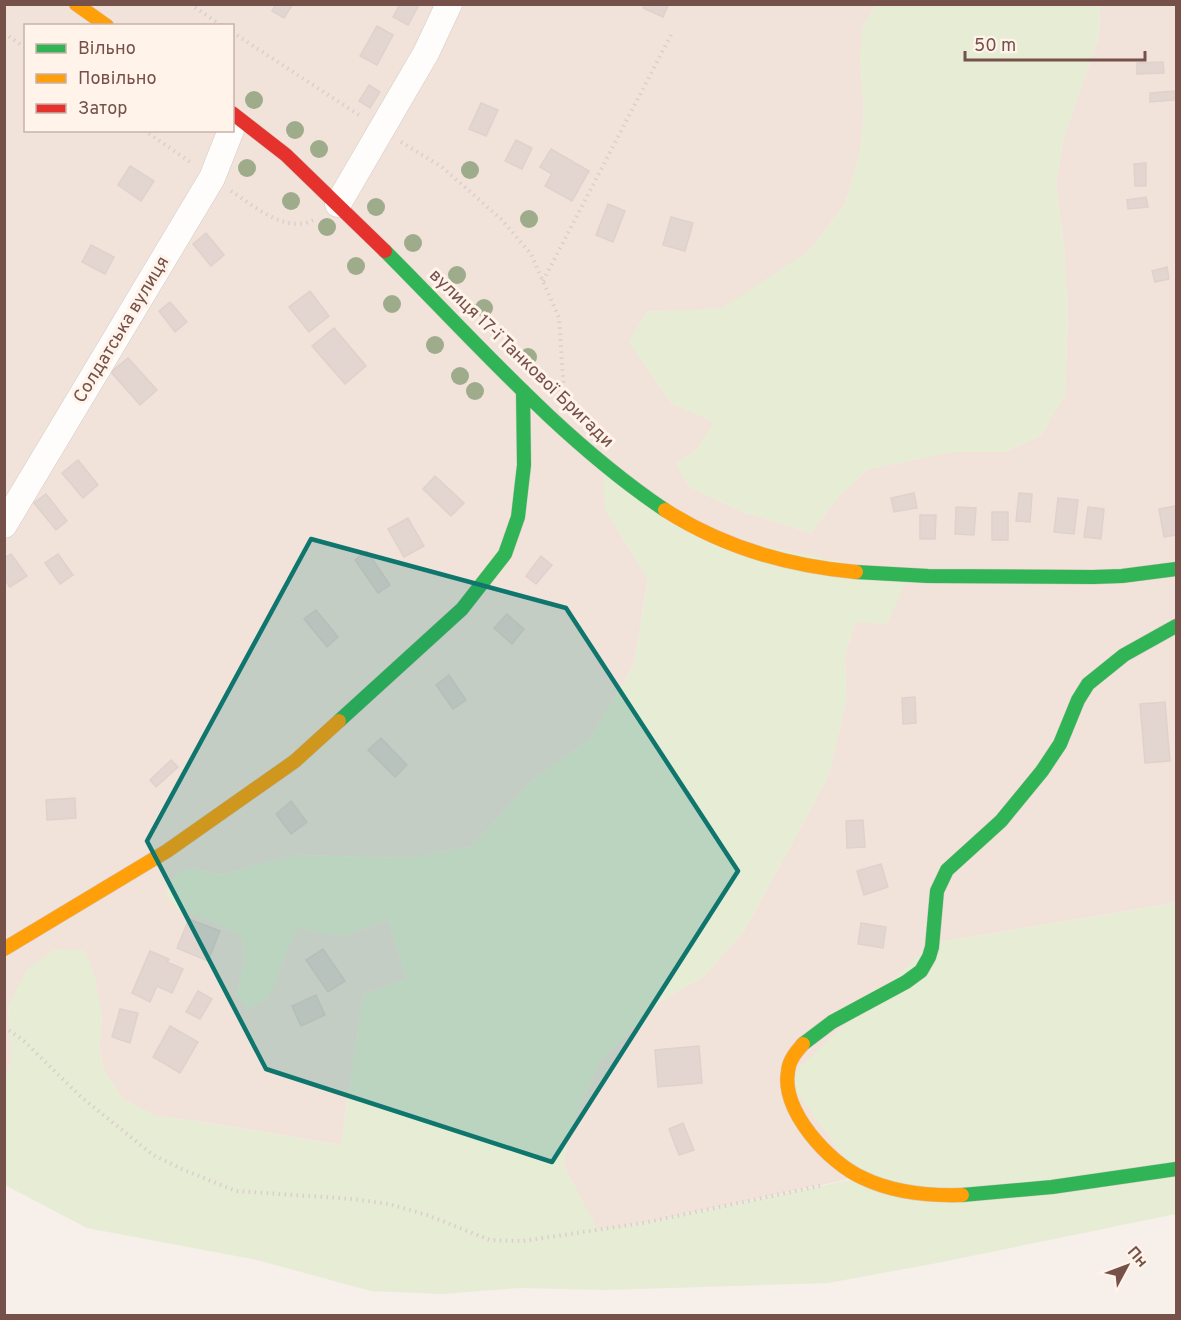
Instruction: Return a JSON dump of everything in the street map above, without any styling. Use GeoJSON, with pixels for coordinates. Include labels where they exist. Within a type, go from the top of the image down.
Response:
{"type":"FeatureCollection","features":[{"type":"Feature","properties":{"kind":"street"},"geometry":{"type":"LineString","coordinates":[[76,4],[104,24]]}},
{"type":"Feature","properties":{"kind":"street"},"geometry":{"type":"LineString","coordinates":[[338,204],[426,53],[449,4]]}},
{"type":"Feature","properties":{"kind":"street","name":"вулиця 17-ї Танкової Бригади"},"geometry":{"type":"LineString","coordinates":[[234,122],[286,155],[338,204],[565,432],[668,514],[702,532],[739,548],[778,560],[908,576],[1121,576],[1176,569]]}},
{"type":"Feature","properties":{"kind":"street","name":"Солдатська вулиця"},"geometry":{"type":"LineString","coordinates":[[4,525],[212,178],[229,132]]}},
{"type":"Feature","properties":{"kind":"street"},"geometry":{"type":"LineString","coordinates":[[5,949],[167,851],[295,761],[462,609],[505,554],[518,517],[524,465],[523,391]]}},
{"type":"Feature","properties":{"kind":"street"},"geometry":{"type":"LineString","coordinates":[[1176,626],[1134,647],[1092,680],[1072,709],[1059,747],[1022,797],[952,865],[940,880],[932,943],[925,965],[909,981],[839,1017],[820,1030],[800,1048],[790,1062],[787,1079],[791,1099],[800,1119],[809,1133],[839,1162],[859,1178],[908,1193],[967,1195],[1056,1188],[1176,1169]]}},
{"type":"Feature","properties":{"kind":"path"},"geometry":{"type":"LineString","coordinates":[[190,4],[219,24]]}},
{"type":"Feature","properties":{"kind":"path"},"geometry":{"type":"LineString","coordinates":[[4,33],[24,47]]}},
{"type":"Feature","properties":{"kind":"path"},"geometry":{"type":"LineString","coordinates":[[234,33],[442,167],[501,219],[531,254],[559,318],[564,377],[565,432]]}},
{"type":"Feature","properties":{"kind":"path"},"geometry":{"type":"LineString","coordinates":[[543,281],[671,35]]}},
{"type":"Feature","properties":{"kind":"path"},"geometry":{"type":"LineString","coordinates":[[147,132],[268,215],[292,224],[311,222],[338,204]]}},
{"type":"Feature","properties":{"kind":"path"},"geometry":{"type":"LineString","coordinates":[[4,1027],[23,1040],[115,1127],[153,1155],[184,1170],[236,1191],[353,1199],[388,1204],[427,1215],[490,1240],[523,1241],[643,1223],[859,1178]]}},
{"type":"Feature","properties":{"kind":"highlighted area"},"geometry":{"type":"Polygon","coordinates":[[[311,539],[566,608],[738,871],[552,1162],[266,1069],[147,841],[311,539]]]}},
{"type":"Feature","properties":{"kind":"shaded area"},"geometry":{"type":"Polygon","coordinates":[[[5,5],[877,5],[860,56],[864,113],[860,153],[845,204],[809,251],[722,309],[646,312],[671,403],[715,422],[697,450],[676,464],[690,487],[743,512],[811,533],[837,498],[868,469],[952,452],[1005,452],[1041,435],[1065,395],[1068,312],[1064,248],[1056,183],[1064,137],[1099,36],[1100,5],[1176,5],[1176,903],[932,943],[859,1177],[643,1223],[597,1230],[563,1164],[570,1131],[599,1062],[661,1001],[704,976],[744,931],[828,777],[846,701],[845,655],[855,622],[605,509],[648,579],[634,665],[591,738],[530,783],[471,847],[408,858],[296,855],[220,875],[192,868],[212,921],[241,935],[246,956],[236,996],[277,979],[297,927],[342,936],[388,920],[407,979],[363,995],[341,1145],[155,1116],[121,1098],[104,1070],[99,1048],[102,1016],[8,1006],[12,1059],[5,1081],[5,5]]]}},
{"type":"Feature","properties":{"kind":"green space"},"geometry":{"type":"Polygon","coordinates":[[[877,4],[1100,5],[1099,36],[1064,137],[1056,183],[1064,248],[1068,312],[1065,395],[1041,435],[1005,452],[952,452],[868,469],[837,498],[811,533],[743,512],[690,487],[676,464],[697,450],[714,422],[671,403],[629,343],[646,312],[722,308],[809,251],[845,204],[860,153],[864,113],[860,56],[863,25],[877,4]]]}},
{"type":"Feature","properties":{"kind":"green space"},"geometry":{"type":"Polygon","coordinates":[[[602,463],[702,533],[908,576],[887,624],[855,622],[845,655],[846,701],[828,777],[744,931],[704,976],[661,1001],[599,1062],[570,1131],[563,1164],[597,1229],[643,1223],[859,1178],[787,1079],[932,943],[1176,903],[1176,1214],[828,1283],[605,1290],[519,1288],[441,1294],[371,1291],[257,1260],[87,1228],[5,1185],[5,1081],[12,1059],[8,1006],[27,969],[56,949],[85,950],[95,978],[102,1016],[99,1048],[104,1070],[122,1098],[155,1116],[341,1145],[363,995],[407,979],[388,920],[342,936],[298,928],[266,1000],[248,1009],[236,996],[246,956],[241,935],[212,921],[178,910],[165,894],[178,872],[192,868],[220,875],[296,855],[408,858],[471,847],[530,783],[591,738],[634,665],[648,580],[605,509],[602,463]]]}},
{"type":"Feature","properties":{"kind":"building"},"geometry":{"type":"Polygon","coordinates":[[[276,4],[293,4],[284,18],[272,11],[276,4]]]}},
{"type":"Feature","properties":{"kind":"building"},"geometry":{"type":"Polygon","coordinates":[[[400,4],[419,5],[408,25],[393,17],[400,4]]]}},
{"type":"Feature","properties":{"kind":"building"},"geometry":{"type":"Polygon","coordinates":[[[645,4],[668,6],[663,17],[643,8],[645,4]]]}},
{"type":"Feature","properties":{"kind":"building"},"geometry":{"type":"Polygon","coordinates":[[[377,26],[393,35],[377,65],[360,56],[377,26]]]}},
{"type":"Feature","properties":{"kind":"building"},"geometry":{"type":"Polygon","coordinates":[[[1163,62],[1164,73],[1137,74],[1137,63],[1163,62]]]}},
{"type":"Feature","properties":{"kind":"building"},"geometry":{"type":"Polygon","coordinates":[[[369,85],[380,92],[370,108],[359,101],[369,85]]]}},
{"type":"Feature","properties":{"kind":"building"},"geometry":{"type":"Polygon","coordinates":[[[1174,91],[1174,100],[1150,102],[1150,93],[1174,91]]]}},
{"type":"Feature","properties":{"kind":"building"},"geometry":{"type":"Polygon","coordinates":[[[481,103],[498,110],[486,136],[469,129],[481,103]]]}},
{"type":"Feature","properties":{"kind":"building"},"geometry":{"type":"Polygon","coordinates":[[[516,140],[532,148],[522,169],[505,161],[516,140]]]}},
{"type":"Feature","properties":{"kind":"building"},"geometry":{"type":"Polygon","coordinates":[[[551,149],[589,171],[572,201],[545,186],[552,174],[540,167],[551,149]]]}},
{"type":"Feature","properties":{"kind":"building"},"geometry":{"type":"Polygon","coordinates":[[[1146,163],[1146,186],[1135,186],[1134,164],[1146,163]]]}},
{"type":"Feature","properties":{"kind":"building"},"geometry":{"type":"Polygon","coordinates":[[[130,166],[154,181],[141,201],[118,185],[130,166]]]}},
{"type":"Feature","properties":{"kind":"building"},"geometry":{"type":"Polygon","coordinates":[[[1146,197],[1148,207],[1128,209],[1127,200],[1146,197]]]}},
{"type":"Feature","properties":{"kind":"building"},"geometry":{"type":"Polygon","coordinates":[[[608,204],[625,211],[613,242],[596,235],[608,204]]]}},
{"type":"Feature","properties":{"kind":"building"},"geometry":{"type":"Polygon","coordinates":[[[671,217],[693,223],[685,251],[663,245],[671,217]]]}},
{"type":"Feature","properties":{"kind":"building"},"geometry":{"type":"Polygon","coordinates":[[[206,233],[224,255],[211,266],[193,244],[206,233]]]}},
{"type":"Feature","properties":{"kind":"building"},"geometry":{"type":"Polygon","coordinates":[[[91,245],[114,257],[105,274],[82,262],[91,245]]]}},
{"type":"Feature","properties":{"kind":"building"},"geometry":{"type":"Polygon","coordinates":[[[1167,267],[1169,279],[1155,282],[1152,271],[1167,267]]]}},
{"type":"Feature","properties":{"kind":"building"},"geometry":{"type":"Polygon","coordinates":[[[310,291],[329,316],[309,332],[289,307],[310,291]]]}},
{"type":"Feature","properties":{"kind":"building"},"geometry":{"type":"Polygon","coordinates":[[[170,302],[187,322],[175,332],[159,311],[170,302]]]}},
{"type":"Feature","properties":{"kind":"building"},"geometry":{"type":"Polygon","coordinates":[[[334,328],[366,366],[345,384],[312,346],[334,328]]]}},
{"type":"Feature","properties":{"kind":"building"},"geometry":{"type":"Polygon","coordinates":[[[128,358],[157,390],[140,405],[111,372],[128,358]]]}},
{"type":"Feature","properties":{"kind":"building"},"geometry":{"type":"Polygon","coordinates":[[[78,460],[98,485],[83,498],[62,473],[78,460]]]}},
{"type":"Feature","properties":{"kind":"building"},"geometry":{"type":"Polygon","coordinates":[[[435,476],[464,503],[451,516],[423,489],[435,476]]]}},
{"type":"Feature","properties":{"kind":"building"},"geometry":{"type":"Polygon","coordinates":[[[914,493],[917,508],[894,512],[891,498],[914,493]]]}},
{"type":"Feature","properties":{"kind":"building"},"geometry":{"type":"Polygon","coordinates":[[[1019,493],[1032,494],[1030,522],[1016,521],[1019,493]]]}},
{"type":"Feature","properties":{"kind":"building"},"geometry":{"type":"Polygon","coordinates":[[[46,494],[67,521],[56,530],[34,503],[46,494]]]}},
{"type":"Feature","properties":{"kind":"building"},"geometry":{"type":"Polygon","coordinates":[[[1058,498],[1078,500],[1074,534],[1054,532],[1058,498]]]}},
{"type":"Feature","properties":{"kind":"building"},"geometry":{"type":"Polygon","coordinates":[[[1175,506],[1176,535],[1164,537],[1159,509],[1175,506]]]}},
{"type":"Feature","properties":{"kind":"building"},"geometry":{"type":"Polygon","coordinates":[[[956,507],[976,508],[974,535],[955,534],[956,507]]]}},
{"type":"Feature","properties":{"kind":"building"},"geometry":{"type":"Polygon","coordinates":[[[1088,507],[1104,509],[1101,539],[1084,537],[1088,507]]]}},
{"type":"Feature","properties":{"kind":"building"},"geometry":{"type":"Polygon","coordinates":[[[992,512],[1008,512],[1008,540],[992,540],[992,512]]]}},
{"type":"Feature","properties":{"kind":"building"},"geometry":{"type":"Polygon","coordinates":[[[920,515],[936,515],[935,539],[920,539],[920,515]]]}},
{"type":"Feature","properties":{"kind":"building"},"geometry":{"type":"Polygon","coordinates":[[[408,518],[424,546],[404,557],[388,529],[408,518]]]}},
{"type":"Feature","properties":{"kind":"building"},"geometry":{"type":"Polygon","coordinates":[[[367,551],[390,585],[378,593],[355,560],[367,551]]]}},
{"type":"Feature","properties":{"kind":"building"},"geometry":{"type":"Polygon","coordinates":[[[11,554],[27,576],[10,587],[4,579],[4,558],[11,554]]]}},
{"type":"Feature","properties":{"kind":"building"},"geometry":{"type":"Polygon","coordinates":[[[58,554],[73,575],[60,584],[45,563],[58,554]]]}},
{"type":"Feature","properties":{"kind":"building"},"geometry":{"type":"Polygon","coordinates":[[[541,556],[552,565],[536,584],[526,576],[541,556]]]}},
{"type":"Feature","properties":{"kind":"building"},"geometry":{"type":"Polygon","coordinates":[[[316,610],[338,637],[327,647],[304,619],[316,610]]]}},
{"type":"Feature","properties":{"kind":"building"},"geometry":{"type":"Polygon","coordinates":[[[507,614],[524,629],[512,644],[494,628],[507,614]]]}},
{"type":"Feature","properties":{"kind":"building"},"geometry":{"type":"Polygon","coordinates":[[[449,675],[466,700],[453,709],[436,685],[449,675]]]}},
{"type":"Feature","properties":{"kind":"building"},"geometry":{"type":"Polygon","coordinates":[[[915,697],[916,723],[903,724],[902,698],[915,697]]]}},
{"type":"Feature","properties":{"kind":"building"},"geometry":{"type":"Polygon","coordinates":[[[1165,702],[1170,761],[1145,763],[1140,704],[1165,702]]]}},
{"type":"Feature","properties":{"kind":"building"},"geometry":{"type":"Polygon","coordinates":[[[381,738],[407,765],[395,777],[368,750],[381,738]]]}},
{"type":"Feature","properties":{"kind":"building"},"geometry":{"type":"Polygon","coordinates":[[[171,760],[178,767],[156,787],[150,780],[171,760]]]}},
{"type":"Feature","properties":{"kind":"building"},"geometry":{"type":"Polygon","coordinates":[[[75,798],[76,818],[47,820],[46,800],[75,798]]]}},
{"type":"Feature","properties":{"kind":"building"},"geometry":{"type":"Polygon","coordinates":[[[291,801],[307,822],[291,834],[276,814],[291,801]]]}},
{"type":"Feature","properties":{"kind":"building"},"geometry":{"type":"Polygon","coordinates":[[[863,820],[865,847],[847,848],[846,821],[863,820]]]}},
{"type":"Feature","properties":{"kind":"building"},"geometry":{"type":"Polygon","coordinates":[[[881,864],[888,887],[864,895],[857,871],[881,864]]]}},
{"type":"Feature","properties":{"kind":"building"},"geometry":{"type":"Polygon","coordinates":[[[189,919],[220,931],[208,961],[177,948],[189,919]]]}},
{"type":"Feature","properties":{"kind":"building"},"geometry":{"type":"Polygon","coordinates":[[[861,923],[886,927],[883,948],[858,944],[861,923]]]}},
{"type":"Feature","properties":{"kind":"building"},"geometry":{"type":"Polygon","coordinates":[[[323,949],[345,981],[328,992],[306,960],[323,949]]]}},
{"type":"Feature","properties":{"kind":"building"},"geometry":{"type":"Polygon","coordinates":[[[150,951],[169,959],[167,962],[183,969],[172,993],[157,986],[150,1002],[132,993],[150,951]]]}},
{"type":"Feature","properties":{"kind":"building"},"geometry":{"type":"Polygon","coordinates":[[[198,991],[212,999],[200,1019],[186,1012],[198,991]]]}},
{"type":"Feature","properties":{"kind":"building"},"geometry":{"type":"Polygon","coordinates":[[[316,995],[325,1015],[301,1026],[292,1006],[316,995]]]}},
{"type":"Feature","properties":{"kind":"building"},"geometry":{"type":"Polygon","coordinates":[[[120,1009],[138,1013],[130,1043],[112,1037],[120,1009]]]}},
{"type":"Feature","properties":{"kind":"building"},"geometry":{"type":"Polygon","coordinates":[[[170,1026],[198,1042],[180,1073],[153,1057],[170,1026]]]}},
{"type":"Feature","properties":{"kind":"building"},"geometry":{"type":"Polygon","coordinates":[[[699,1046],[702,1083],[658,1087],[655,1050],[699,1046]]]}},
{"type":"Feature","properties":{"kind":"building"},"geometry":{"type":"Polygon","coordinates":[[[683,1123],[694,1150],[679,1155],[669,1129],[683,1123]]]}},
{"type":"Feature","properties":{"kind":"traffic: fast"},"geometry":{"type":"LineString","coordinates":[[385,251],[554,421],[590,453],[665,510]]}},
{"type":"Feature","properties":{"kind":"traffic: fast"},"geometry":{"type":"LineString","coordinates":[[339,721],[462,609],[505,554],[518,517],[524,465],[523,391]]}},
{"type":"Feature","properties":{"kind":"traffic: fast"},"geometry":{"type":"LineString","coordinates":[[856,572],[928,576],[1093,577],[1176,569]]}},
{"type":"Feature","properties":{"kind":"traffic: fast"},"geometry":{"type":"LineString","coordinates":[[803,1044],[832,1022],[906,982],[921,971],[932,947],[937,891],[947,870],[1001,821],[1042,771],[1060,744],[1078,700],[1088,684],[1124,655],[1176,626]]}},
{"type":"Feature","properties":{"kind":"traffic: fast"},"geometry":{"type":"LineString","coordinates":[[962,1195],[1052,1187],[1176,1169]]}},
{"type":"Feature","properties":{"kind":"traffic: slow"},"geometry":{"type":"LineString","coordinates":[[76,4],[104,24]]}},
{"type":"Feature","properties":{"kind":"traffic: slow"},"geometry":{"type":"LineString","coordinates":[[665,510],[710,534],[757,553],[806,565],[856,572]]}},
{"type":"Feature","properties":{"kind":"traffic: slow"},"geometry":{"type":"LineString","coordinates":[[4,949],[167,851],[295,761],[339,721]]}},
{"type":"Feature","properties":{"kind":"traffic: slow"},"geometry":{"type":"LineString","coordinates":[[803,1044],[790,1063],[788,1086],[792,1102],[800,1118],[822,1148],[850,1171],[875,1183],[924,1194],[962,1195]]}},
{"type":"Feature","properties":{"kind":"traffic: jam"},"geometry":{"type":"LineString","coordinates":[[234,115],[286,155],[385,251]]}}]}
